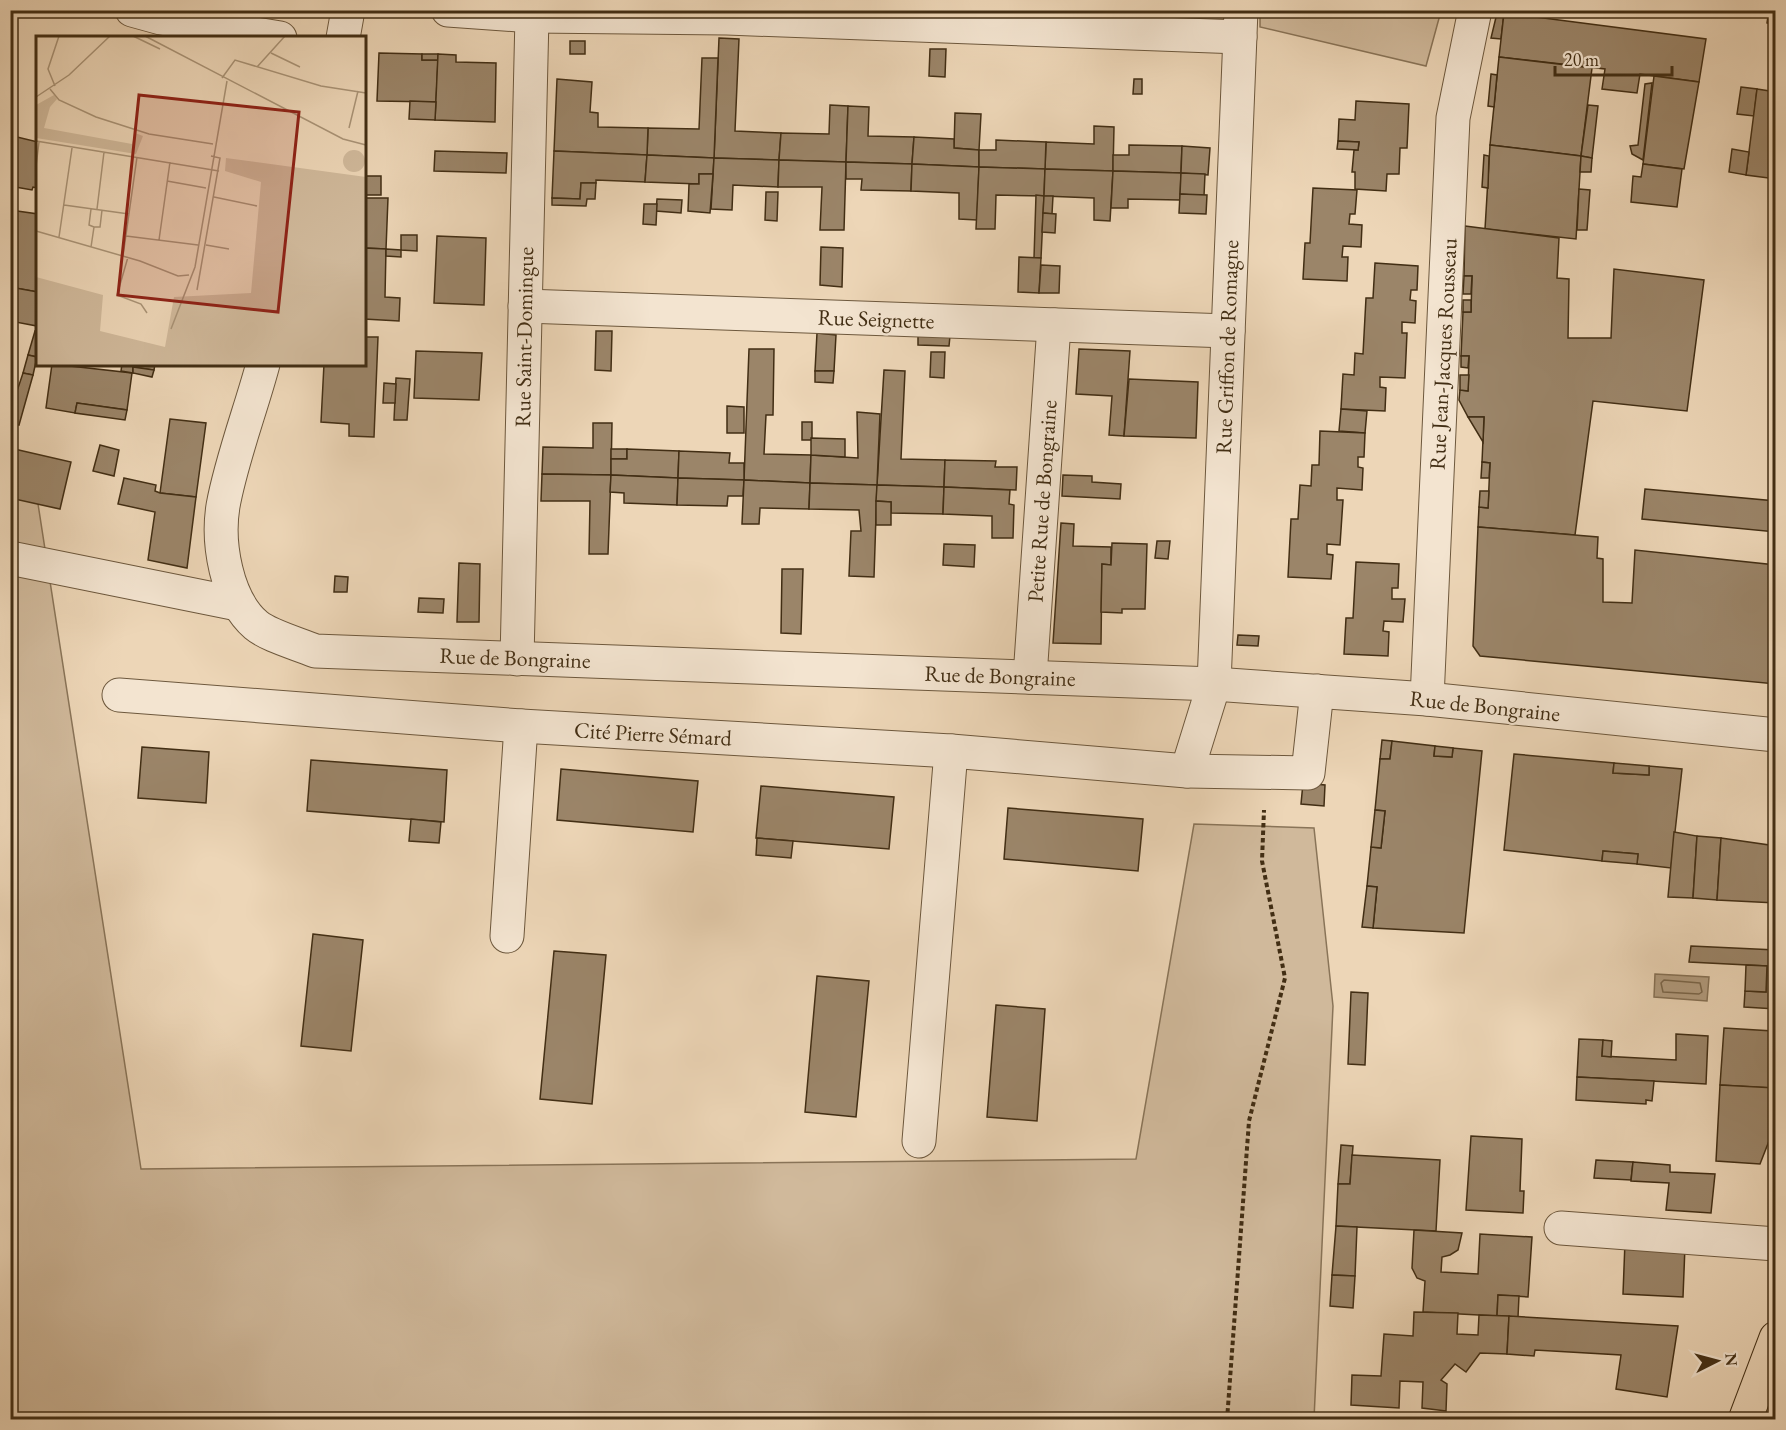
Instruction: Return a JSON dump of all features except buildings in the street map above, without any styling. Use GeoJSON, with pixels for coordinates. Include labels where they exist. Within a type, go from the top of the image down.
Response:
{"type":"FeatureCollection","features":[{"type":"Feature","properties":{"kind":"main road"},"geometry":{"type":"LineString","coordinates":[[1745,1419],[1776,1338]]}},
{"type":"Feature","properties":{"kind":"street"},"geometry":{"type":"LineString","coordinates":[[132,10],[161,18],[268,36]]}},
{"type":"Feature","properties":{"kind":"street"},"geometry":{"type":"LineString","coordinates":[[343,36],[348,10]]}},
{"type":"Feature","properties":{"kind":"street"},"geometry":{"type":"LineString","coordinates":[[448,10],[532,16],[727,14],[1241,24]]}},
{"type":"Feature","properties":{"kind":"street","name":"Rue Jean-Jacques Rousseau"},"geometry":{"type":"LineString","coordinates":[[1427,699],[1453,118],[1475,10]]}},
{"type":"Feature","properties":{"kind":"street","name":"Rue Saint-Domingue"},"geometry":{"type":"LineString","coordinates":[[517,659],[532,16]]}},
{"type":"Feature","properties":{"kind":"street","name":"Rue Griffon de Romagne"},"geometry":{"type":"LineString","coordinates":[[1187,771],[1214,684],[1241,24]]}},
{"type":"Feature","properties":{"kind":"street","name":"Rue Seignette"},"geometry":{"type":"LineString","coordinates":[[525,306],[1228,331]]}},
{"type":"Feature","properties":{"kind":"street","name":"Petite Rue de Bongraine"},"geometry":{"type":"LineString","coordinates":[[1030,677],[1054,325]]}},
{"type":"Feature","properties":{"kind":"street"},"geometry":{"type":"LineString","coordinates":[[238,604],[228,577],[223,549],[223,507],[262,366]]}},
{"type":"Feature","properties":{"kind":"street"},"geometry":{"type":"LineString","coordinates":[[10,558],[238,604]]}},
{"type":"Feature","properties":{"kind":"street","name":"Rue de Bongraine"},"geometry":{"type":"LineString","coordinates":[[238,604],[257,626],[315,651],[1214,684],[1427,699],[1776,735]]}},
{"type":"Feature","properties":{"kind":"street","name":"Cité Pierre Sémard"},"geometry":{"type":"LineString","coordinates":[[119,694],[521,726],[951,751],[1187,771],[1308,773],[1317,691]]}},
{"type":"Feature","properties":{"kind":"street"},"geometry":{"type":"LineString","coordinates":[[507,936],[521,726]]}},
{"type":"Feature","properties":{"kind":"street"},"geometry":{"type":"LineString","coordinates":[[919,1141],[951,751]]}},
{"type":"Feature","properties":{"kind":"street"},"geometry":{"type":"LineString","coordinates":[[1562,1228],[1776,1244]]}},
{"type":"Feature","properties":{"kind":"path"},"geometry":{"type":"LineString","coordinates":[[1227,1419],[1249,1121],[1285,978],[1263,861],[1265,771]]}},
{"type":"Feature","properties":{"kind":"shaded area"},"geometry":{"type":"Polygon","coordinates":[[[1260,10],[1441,11],[1426,66],[1260,27],[1260,10]]]}},
{"type":"Feature","properties":{"kind":"shaded area"},"geometry":{"type":"Polygon","coordinates":[[[10,490],[36,491],[141,1169],[1136,1159],[1194,824],[1314,828],[1333,1006],[1314,1419],[11,1419],[10,490]]]}},
{"type":"Feature","properties":{"kind":"water"},"geometry":{"type":"Polygon","coordinates":[[[1655,974],[1709,977],[1707,1001],[1654,997],[1655,974]]]}}]}
